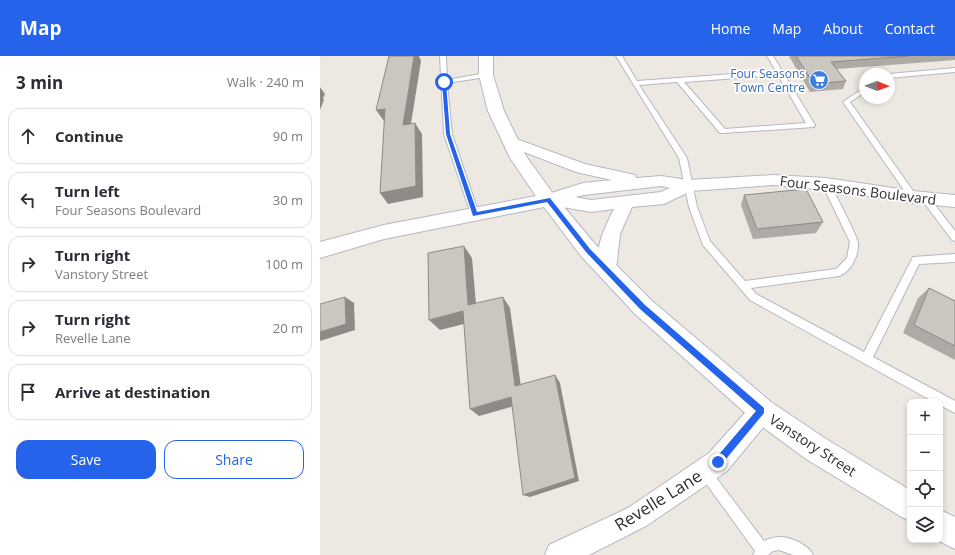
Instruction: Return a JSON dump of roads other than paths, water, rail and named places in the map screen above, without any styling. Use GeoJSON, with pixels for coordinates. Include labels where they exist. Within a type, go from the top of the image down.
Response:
{"type":"FeatureCollection","features":[{"type":"Feature","properties":{"kind":"street","name":"Vanstory Street"},"geometry":{"type":"LineString","coordinates":[[486,56],[486,75],[496,111],[518,158],[548,200],[588,250],[643,307],[762,411],[816,449],[907,504]]}},
{"type":"Feature","properties":{"kind":"street"},"geometry":{"type":"LineString","coordinates":[[511,142],[582,168],[642,183]]}},
{"type":"Feature","properties":{"kind":"street","name":"Four Seasons Boulevard"},"geometry":{"type":"LineString","coordinates":[[320,250],[384,232],[548,200],[583,189],[661,181],[688,186],[774,180],[826,184],[955,201]]}},
{"type":"Feature","properties":{"kind":"street","name":"Four Seasons Boulevard"},"geometry":{"type":"LineString","coordinates":[[548,200],[591,206],[664,198],[688,186]]}},
{"type":"Feature","properties":{"kind":"street"},"geometry":{"type":"LineString","coordinates":[[607,270],[608,245],[614,223],[627,202]]}},
{"type":"Feature","properties":{"kind":"street","name":"Revelle Lane"},"geometry":{"type":"LineString","coordinates":[[559,555],[637,517],[718,462],[762,411]]}},
{"type":"Feature","properties":{"kind":"street"},"geometry":{"type":"LineString","coordinates":[[943,526],[955,534]]}},
{"type":"Feature","properties":{"kind":"lane"},"geometry":{"type":"LineString","coordinates":[[443,56],[448,134],[475,214]]}},
{"type":"Feature","properties":{"kind":"lane"},"geometry":{"type":"LineString","coordinates":[[619,56],[683,158],[693,207],[706,243],[753,297],[955,407]]}},
{"type":"Feature","properties":{"kind":"lane"},"geometry":{"type":"LineString","coordinates":[[679,80],[723,131],[811,125],[770,56]]}},
{"type":"Feature","properties":{"kind":"lane"},"geometry":{"type":"LineString","coordinates":[[895,75],[955,70]]}},
{"type":"Feature","properties":{"kind":"lane"},"geometry":{"type":"LineString","coordinates":[[635,83],[780,73]]}},
{"type":"Feature","properties":{"kind":"lane"},"geometry":{"type":"LineString","coordinates":[[444,82],[486,75]]}},
{"type":"Feature","properties":{"kind":"lane"},"geometry":{"type":"LineString","coordinates":[[859,93],[846,102],[919,197],[955,238]]}},
{"type":"Feature","properties":{"kind":"lane"},"geometry":{"type":"LineString","coordinates":[[743,286],[839,272],[851,259],[854,242],[826,184]]}},
{"type":"Feature","properties":{"kind":"lane"},"geometry":{"type":"LineString","coordinates":[[866,359],[916,260],[955,258]]}},
{"type":"Feature","properties":{"kind":"lane"},"geometry":{"type":"LineString","coordinates":[[704,471],[761,553],[775,544],[786,544],[806,555]]}},
{"type":"Feature","properties":{"kind":"place","name":"Four Seasons Town Centre"},"geometry":{"type":"Point","coordinates":[819,80]}}]}
